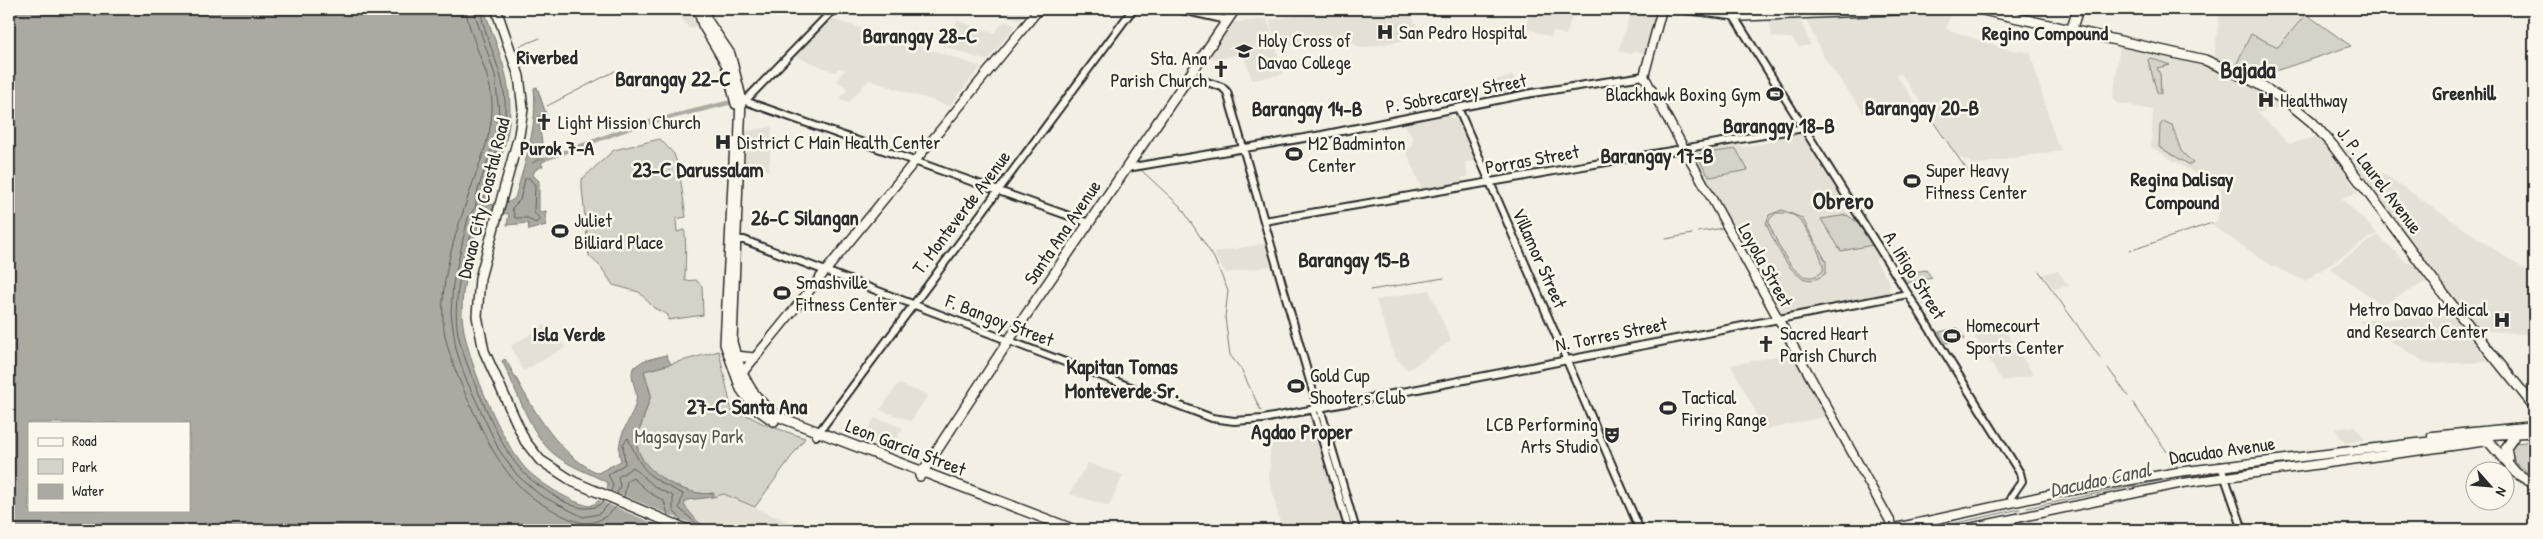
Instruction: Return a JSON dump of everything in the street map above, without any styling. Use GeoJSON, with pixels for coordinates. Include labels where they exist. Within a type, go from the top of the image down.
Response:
{"type":"FeatureCollection","features":[{"type":"Feature","properties":{"kind":"main road","name":"Davao City Coastal Road"},"geometry":{"type":"LineString","coordinates":[[496,9],[519,76],[522,97],[519,135],[496,214],[478,289],[477,316],[484,351],[525,441],[535,455],[555,472],[599,493],[688,530]]}},
{"type":"Feature","properties":{"kind":"main road"},"geometry":{"type":"LineString","coordinates":[[698,9],[699,20],[724,59],[741,102],[728,343],[740,376]]}},
{"type":"Feature","properties":{"kind":"main road"},"geometry":{"type":"LineString","coordinates":[[704,9],[707,20],[730,54],[741,102],[737,240],[728,343],[736,356],[740,376]]}},
{"type":"Feature","properties":{"kind":"main road"},"geometry":{"type":"LineString","coordinates":[[1025,24],[1034,9]]}},
{"type":"Feature","properties":{"kind":"main road"},"geometry":{"type":"LineString","coordinates":[[740,376],[1039,9]]}},
{"type":"Feature","properties":{"kind":"main road","name":"Santa Ana Avenue"},"geometry":{"type":"LineString","coordinates":[[921,474],[1009,340],[1235,9]]}},
{"type":"Feature","properties":{"kind":"main road"},"geometry":{"type":"LineString","coordinates":[[1644,76],[1662,9]]}},
{"type":"Feature","properties":{"kind":"main road"},"geometry":{"type":"LineString","coordinates":[[1687,9],[1733,15],[1919,9]]}},
{"type":"Feature","properties":{"kind":"main road","name":"J. P. Laurel Avenue"},"geometry":{"type":"LineString","coordinates":[[1978,9],[2072,28],[2210,62],[2253,80],[2290,103],[2312,122],[2334,147],[2490,352],[2534,414]]}},
{"type":"Feature","properties":{"kind":"main road"},"geometry":{"type":"LineString","coordinates":[[2072,28],[2078,9]]}},
{"type":"Feature","properties":{"kind":"main road","name":"Loyola Street"},"geometry":{"type":"LineString","coordinates":[[1644,76],[1892,530]]}},
{"type":"Feature","properties":{"kind":"main road","name":"J. P. Laurel Avenue"},"geometry":{"type":"LineString","coordinates":[[2490,352],[2534,406]]}},
{"type":"Feature","properties":{"kind":"main road"},"geometry":{"type":"LineString","coordinates":[[736,356],[754,358]]}},
{"type":"Feature","properties":{"kind":"main road","name":"Leon Garcia Street"},"geometry":{"type":"LineString","coordinates":[[740,376],[745,397],[758,411],[779,423],[817,434],[1060,530]]}},
{"type":"Feature","properties":{"kind":"main road"},"geometry":{"type":"LineString","coordinates":[[2526,394],[2534,402]]}},
{"type":"Feature","properties":{"kind":"main road","name":"Dacudao Avenue"},"geometry":{"type":"LineString","coordinates":[[2417,442],[2424,438],[2439,435],[2534,426]]}},
{"type":"Feature","properties":{"kind":"main road"},"geometry":{"type":"LineString","coordinates":[[2488,438],[2515,436],[2534,432]]}},
{"type":"Feature","properties":{"kind":"main road"},"geometry":{"type":"LineString","coordinates":[[2515,436],[2534,438]]}},
{"type":"Feature","properties":{"kind":"main road"},"geometry":{"type":"LineString","coordinates":[[2508,459],[2506,448],[2515,436]]}},
{"type":"Feature","properties":{"kind":"main road"},"geometry":{"type":"LineString","coordinates":[[2488,438],[2520,471],[2534,480]]}},
{"type":"Feature","properties":{"kind":"main road"},"geometry":{"type":"LineString","coordinates":[[2488,438],[2516,473],[2534,484]]}},
{"type":"Feature","properties":{"kind":"main road","name":"Dacudao Avenue"},"geometry":{"type":"LineString","coordinates":[[1892,530],[2012,503],[2168,473],[2417,442],[2488,438]]}},
{"type":"Feature","properties":{"kind":"main road","name":"Dacudao Avenue"},"geometry":{"type":"LineString","coordinates":[[1960,530],[2120,495],[2488,438]]}},
{"type":"Feature","properties":{"kind":"main road"},"geometry":{"type":"LineString","coordinates":[[2284,458],[2291,470]]}},
{"type":"Feature","properties":{"kind":"main road","name":"Leon Garcia Street"},"geometry":{"type":"LineString","coordinates":[[921,474],[1075,530]]}},
{"type":"Feature","properties":{"kind":"street"},"geometry":{"type":"LineString","coordinates":[[834,9],[741,102],[1089,223]]}},
{"type":"Feature","properties":{"kind":"street","name":"T. Monteverde Avenue"},"geometry":{"type":"LineString","coordinates":[[817,434],[1133,9]]}},
{"type":"Feature","properties":{"kind":"street"},"geometry":{"type":"LineString","coordinates":[[1178,9],[1227,20]]}},
{"type":"Feature","properties":{"kind":"street","name":"A. Iñigo Street"},"geometry":{"type":"LineString","coordinates":[[1733,15],[2003,444],[2022,478],[2011,496],[2012,503]]}},
{"type":"Feature","properties":{"kind":"street"},"geometry":{"type":"LineString","coordinates":[[1189,76],[1226,90],[1316,406],[1349,530]]}},
{"type":"Feature","properties":{"kind":"street","name":"P. Sobrecarey Street"},"geometry":{"type":"LineString","coordinates":[[1127,168],[1242,147],[1322,135],[1458,108],[1644,76]]}},
{"type":"Feature","properties":{"kind":"street","name":"Villamor Street"},"geometry":{"type":"LineString","coordinates":[[1458,108],[1640,530]]}},
{"type":"Feature","properties":{"kind":"street","name":"Porras Street"},"geometry":{"type":"LineString","coordinates":[[1264,221],[1804,128]]}},
{"type":"Feature","properties":{"kind":"street","name":"F. Bangoy Street"},"geometry":{"type":"LineString","coordinates":[[737,240],[744,240],[1219,420],[1253,420],[1316,406]]}},
{"type":"Feature","properties":{"kind":"street","name":"N. Torres Street"},"geometry":{"type":"LineString","coordinates":[[1316,406],[1908,294]]}},
{"type":"Feature","properties":{"kind":"street"},"geometry":{"type":"LineString","coordinates":[[1316,406],[1356,530]]}},
{"type":"Feature","properties":{"kind":"street"},"geometry":{"type":"LineString","coordinates":[[2221,466],[2227,478],[2243,530]]}},
{"type":"Feature","properties":{"kind":"shaded area"},"geometry":{"type":"Polygon","coordinates":[[[696,9],[698,25],[689,29],[677,11],[696,9]]]}},
{"type":"Feature","properties":{"kind":"shaded area"},"geometry":{"type":"Polygon","coordinates":[[[984,9],[1029,9],[1020,20],[984,9]]]}},
{"type":"Feature","properties":{"kind":"shaded area"},"geometry":{"type":"Polygon","coordinates":[[[1343,9],[1408,9],[1423,37],[1362,48],[1355,45],[1351,37],[1278,48],[1269,20],[1343,9]]]}},
{"type":"Feature","properties":{"kind":"shaded area"},"geometry":{"type":"Polygon","coordinates":[[[1531,9],[1574,9],[1566,35],[1553,31],[1551,37],[1525,28],[1531,9]]]}},
{"type":"Feature","properties":{"kind":"shaded area"},"geometry":{"type":"Polygon","coordinates":[[[1632,9],[1657,15],[1645,53],[1634,51],[1632,54],[1618,51],[1632,9]]]}},
{"type":"Feature","properties":{"kind":"shaded area"},"geometry":{"type":"Polygon","coordinates":[[[2220,9],[2298,9],[2306,14],[2278,47],[2251,35],[2235,67],[2214,59],[2220,9]]]}},
{"type":"Feature","properties":{"kind":"shaded area"},"geometry":{"type":"Polygon","coordinates":[[[1951,12],[1946,29],[2009,50],[2030,52],[2056,142],[2062,150],[1975,165],[1958,156],[1901,74],[1896,75],[1919,107],[1866,116],[1823,56],[1806,19],[1951,12]]]}},
{"type":"Feature","properties":{"kind":"shaded area"},"geometry":{"type":"Polygon","coordinates":[[[830,18],[908,45],[906,47],[913,50],[917,45],[981,67],[949,106],[869,80],[849,102],[839,99],[848,89],[836,80],[845,70],[839,68],[835,72],[794,56],[830,18]]]}},
{"type":"Feature","properties":{"kind":"shaded area"},"geometry":{"type":"Polygon","coordinates":[[[1799,18],[1811,45],[1799,47],[1791,38],[1772,37],[1769,19],[1799,18]]]}},
{"type":"Feature","properties":{"kind":"shaded area","name":"Holy Cross of Davao College"},"geometry":{"type":"Polygon","coordinates":[[[1267,19],[1284,74],[1252,80],[1243,54],[1219,59],[1207,56],[1229,23],[1267,19]]]}},
{"type":"Feature","properties":{"kind":"shaded area"},"geometry":{"type":"Polygon","coordinates":[[[958,21],[994,33],[1004,21],[1016,25],[987,61],[937,44],[958,21]]]}},
{"type":"Feature","properties":{"kind":"shaded area"},"geometry":{"type":"Polygon","coordinates":[[[2120,42],[2197,61],[2240,77],[2287,106],[2258,113],[2289,144],[2320,136],[2358,193],[2341,198],[2377,233],[2305,281],[2271,265],[2217,229],[2211,224],[2218,220],[2221,189],[2151,147],[2153,110],[2117,103],[2113,100],[2120,42]]]}},
{"type":"Feature","properties":{"kind":"shaded area"},"geometry":{"type":"Polygon","coordinates":[[[1513,76],[1521,92],[1503,95],[1495,80],[1513,76]]]}},
{"type":"Feature","properties":{"kind":"shaded area"},"geometry":{"type":"Polygon","coordinates":[[[1449,113],[1451,118],[1458,117],[1476,160],[1465,162],[1468,176],[1461,178],[1463,183],[1422,190],[1405,149],[1411,148],[1413,138],[1403,121],[1449,113]]]}},
{"type":"Feature","properties":{"kind":"shaded area"},"geometry":{"type":"Polygon","coordinates":[[[772,127],[769,171],[744,163],[745,131],[772,127]]]}},
{"type":"Feature","properties":{"kind":"shaded area"},"geometry":{"type":"Polygon","coordinates":[[[1802,133],[1840,192],[1840,199],[1850,216],[1857,221],[1882,259],[1875,260],[1891,285],[1888,288],[1893,295],[1781,316],[1691,153],[1740,144],[1742,147],[1776,141],[1775,138],[1802,133]]]}},
{"type":"Feature","properties":{"kind":"shaded area"},"geometry":{"type":"Polygon","coordinates":[[[2340,144],[2534,276],[2534,335],[2478,330],[2340,144]]]}},
{"type":"Feature","properties":{"kind":"shaded area"},"geometry":{"type":"Polygon","coordinates":[[[2378,235],[2407,263],[2416,263],[2429,280],[2382,305],[2330,268],[2378,235]]]}},
{"type":"Feature","properties":{"kind":"shaded area"},"geometry":{"type":"Polygon","coordinates":[[[1265,244],[1271,266],[1226,273],[1216,258],[1215,252],[1265,244]]]}},
{"type":"Feature","properties":{"kind":"shaded area"},"geometry":{"type":"Polygon","coordinates":[[[2058,271],[2069,286],[2054,289],[2043,274],[2058,271]]]}},
{"type":"Feature","properties":{"kind":"shaded area"},"geometry":{"type":"Polygon","coordinates":[[[1429,290],[1451,341],[1408,370],[1395,357],[1376,300],[1429,290]]]}},
{"type":"Feature","properties":{"kind":"shaded area"},"geometry":{"type":"Polygon","coordinates":[[[2454,315],[2489,362],[2428,364],[2358,321],[2454,315]]]}},
{"type":"Feature","properties":{"kind":"shaded area"},"geometry":{"type":"Polygon","coordinates":[[[544,325],[566,347],[523,371],[511,346],[544,325]]]}},
{"type":"Feature","properties":{"kind":"shaded area"},"geometry":{"type":"Polygon","coordinates":[[[2004,329],[2034,375],[2002,381],[1973,334],[2004,329]]]}},
{"type":"Feature","properties":{"kind":"shaded area"},"geometry":{"type":"Polygon","coordinates":[[[1792,353],[1828,416],[1765,430],[1731,365],[1792,353]]]}},
{"type":"Feature","properties":{"kind":"shaded area"},"geometry":{"type":"Polygon","coordinates":[[[898,384],[928,395],[911,421],[880,410],[898,384]]]}},
{"type":"Feature","properties":{"kind":"shaded area"},"geometry":{"type":"Polygon","coordinates":[[[875,418],[903,428],[886,454],[858,443],[875,418]]]}},
{"type":"Feature","properties":{"kind":"shaded area"},"geometry":{"type":"Polygon","coordinates":[[[1309,426],[1311,433],[1318,431],[1346,530],[1282,530],[1269,479],[1271,434],[1309,426]]]}},
{"type":"Feature","properties":{"kind":"shaded area"},"geometry":{"type":"Polygon","coordinates":[[[2355,426],[2365,440],[2345,443],[2335,429],[2355,426]]]}},
{"type":"Feature","properties":{"kind":"shaded area"},"geometry":{"type":"Polygon","coordinates":[[[1088,463],[1123,475],[1109,506],[1069,494],[1088,463]]]}},
{"type":"Feature","properties":{"kind":"shaded area"},"geometry":{"type":"Polygon","coordinates":[[[723,494],[807,530],[713,530],[698,522],[684,506],[687,500],[723,494]]]}},
{"type":"Feature","properties":{"kind":"green space"},"geometry":{"type":"Polygon","coordinates":[[[2306,14],[2351,46],[2257,77],[2235,67],[2251,34],[2278,47],[2306,14]]]}},
{"type":"Feature","properties":{"kind":"green space"},"geometry":{"type":"Polygon","coordinates":[[[2150,58],[2170,65],[2157,68],[2160,74],[2161,94],[2157,92],[2148,60],[2150,58]]]}},
{"type":"Feature","properties":{"kind":"green space"},"geometry":{"type":"Polygon","coordinates":[[[2163,121],[2172,125],[2181,151],[2193,163],[2190,165],[2159,147],[2160,126],[2163,121]]]}},
{"type":"Feature","properties":{"kind":"green space"},"geometry":{"type":"Polygon","coordinates":[[[660,139],[674,154],[679,169],[686,217],[676,219],[677,232],[684,230],[685,234],[685,281],[696,280],[702,286],[703,315],[668,320],[668,315],[654,308],[639,292],[613,285],[601,267],[589,256],[582,189],[582,179],[614,150],[660,139]]]}},
{"type":"Feature","properties":{"kind":"green space"},"geometry":{"type":"Polygon","coordinates":[[[1736,149],[1748,170],[1711,177],[1697,157],[1699,154],[1736,149]]]}},
{"type":"Feature","properties":{"kind":"green space"},"geometry":{"type":"Polygon","coordinates":[[[1782,210],[1802,218],[1826,261],[1826,273],[1815,279],[1805,279],[1796,274],[1781,255],[1766,224],[1769,215],[1782,210]],[[1776,213],[1769,220],[1769,224],[1789,263],[1805,276],[1814,277],[1823,271],[1818,251],[1804,226],[1795,216],[1776,213]]]}},
{"type":"Feature","properties":{"kind":"green space"},"geometry":{"type":"Polygon","coordinates":[[[1847,215],[1856,221],[1873,245],[1841,251],[1821,219],[1847,215]]]}},
{"type":"Feature","properties":{"kind":"green space"},"geometry":{"type":"Polygon","coordinates":[[[1926,270],[1932,278],[1906,283],[1901,274],[1926,270]]]}},
{"type":"Feature","properties":{"kind":"green space","name":"Homecourt Sports Center"},"geometry":{"type":"Polygon","coordinates":[[[1958,328],[1965,339],[1946,343],[1939,332],[1958,328]]]}},
{"type":"Feature","properties":{"kind":"green space","name":"Magsaysay Park"},"geometry":{"type":"Polygon","coordinates":[[[719,351],[732,412],[737,410],[764,424],[805,438],[755,507],[724,494],[713,497],[713,493],[691,492],[667,481],[647,465],[640,455],[637,445],[635,445],[635,438],[637,438],[651,395],[644,371],[719,351]]]}},
{"type":"Feature","properties":{"kind":"green space"},"geometry":{"type":"Polygon","coordinates":[[[2534,441],[2534,477],[2515,462],[2510,451],[2516,443],[2534,441]]]}},
{"type":"Feature","properties":{"kind":"water"},"geometry":{"type":"Polygon","coordinates":[[[9,9],[484,9],[506,75],[510,108],[505,144],[490,188],[487,203],[493,205],[501,204],[515,198],[530,144],[535,102],[534,88],[537,87],[546,114],[538,117],[544,156],[532,163],[547,157],[548,159],[541,163],[543,166],[535,170],[533,175],[539,181],[539,212],[546,211],[546,225],[529,230],[528,223],[507,225],[509,214],[488,212],[479,222],[463,291],[462,315],[469,351],[484,395],[515,455],[525,468],[546,485],[574,501],[590,506],[602,497],[608,483],[567,463],[545,446],[531,424],[502,361],[505,359],[543,424],[567,452],[582,464],[598,473],[621,461],[619,452],[621,438],[637,398],[632,377],[633,368],[643,361],[666,355],[671,364],[644,371],[651,395],[637,438],[635,439],[635,444],[637,444],[640,455],[647,465],[667,481],[691,492],[714,493],[713,497],[687,500],[684,505],[698,522],[713,530],[9,530],[9,9]]]}},
{"type":"Feature","properties":{"kind":"pier"},"geometry":{"type":"Polygon","coordinates":[[[605,488],[707,530],[669,530],[596,499],[605,488]]]}},
{"type":"Feature","properties":{"kind":"waterway"},"geometry":{"type":"LineString","coordinates":[[520,46],[540,38]]}},
{"type":"Feature","properties":{"kind":"waterway"},"geometry":{"type":"LineString","coordinates":[[547,106],[615,71]]}},
{"type":"Feature","properties":{"kind":"waterway"},"geometry":{"type":"LineString","coordinates":[[548,158],[638,125],[732,102]]}},
{"type":"Feature","properties":{"kind":"waterway"},"geometry":{"type":"LineString","coordinates":[[1927,113],[1974,180]]}},
{"type":"Feature","properties":{"kind":"waterway"},"geometry":{"type":"LineString","coordinates":[[1140,169],[1181,207],[1214,258],[1228,291],[1225,317],[1230,355],[1241,369],[1261,411]]}},
{"type":"Feature","properties":{"kind":"waterway"},"geometry":{"type":"LineString","coordinates":[[2129,251],[2212,223]]}},
{"type":"Feature","properties":{"kind":"waterway"},"geometry":{"type":"LineString","coordinates":[[1698,232],[1723,228]]}},
{"type":"Feature","properties":{"kind":"waterway"},"geometry":{"type":"LineString","coordinates":[[1666,239],[1692,234]]}},
{"type":"Feature","properties":{"kind":"waterway"},"geometry":{"type":"LineString","coordinates":[[2039,271],[2101,359]]}},
{"type":"Feature","properties":{"kind":"waterway"},"geometry":{"type":"LineString","coordinates":[[1370,290],[1444,278]]}},
{"type":"Feature","properties":{"kind":"waterway"},"geometry":{"type":"LineString","coordinates":[[2108,368],[2128,396]]}},
{"type":"Feature","properties":{"kind":"waterway"},"geometry":{"type":"LineString","coordinates":[[2133,403],[2179,469]]}},
{"type":"Feature","properties":{"kind":"waterway","name":"Dacudao Canal"},"geometry":{"type":"LineString","coordinates":[[2289,464],[2361,455]]}},
{"type":"Feature","properties":{"kind":"waterway","name":"Dacudao Canal"},"geometry":{"type":"LineString","coordinates":[[2229,471],[2282,465]]}},
{"type":"Feature","properties":{"kind":"waterway","name":"Dacudao Canal"},"geometry":{"type":"LineString","coordinates":[[2183,477],[2219,472]]}},
{"type":"Feature","properties":{"kind":"waterway","name":"Dacudao Canal"},"geometry":{"type":"LineString","coordinates":[[2027,508],[2178,477]]}},
{"type":"Feature","properties":{"kind":"waterway","name":"Dacudao Canal"},"geometry":{"type":"LineString","coordinates":[[1925,530],[2020,509]]}},
{"type":"Feature","properties":{"kind":"place","name":"San Pedro Hospital"},"geometry":{"type":"Point","coordinates":[1385,32]}},
{"type":"Feature","properties":{"kind":"place","name":"Holy Cross of Davao College"},"geometry":{"type":"Point","coordinates":[1244,51]}},
{"type":"Feature","properties":{"kind":"place","name":"Sta. Ana Parish Church"},"geometry":{"type":"Point","coordinates":[1221,69]}},
{"type":"Feature","properties":{"kind":"place","name":"Blackhawk Boxing Gym"},"geometry":{"type":"Point","coordinates":[1775,94]}},
{"type":"Feature","properties":{"kind":"place","name":"Healthway"},"geometry":{"type":"Point","coordinates":[2266,100]}},
{"type":"Feature","properties":{"kind":"place","name":"Light Mission Church"},"geometry":{"type":"Point","coordinates":[544,122]}},
{"type":"Feature","properties":{"kind":"place","name":"District C Main Health Center"},"geometry":{"type":"Point","coordinates":[723,142]}},
{"type":"Feature","properties":{"kind":"place","name":"M2 Badminton Center"},"geometry":{"type":"Point","coordinates":[1294,154]}},
{"type":"Feature","properties":{"kind":"place","name":"Super Heavy Fitness Center"},"geometry":{"type":"Point","coordinates":[1912,181]}},
{"type":"Feature","properties":{"kind":"place","name":"Juliet Billiard Place"},"geometry":{"type":"Point","coordinates":[560,231]}},
{"type":"Feature","properties":{"kind":"place","name":"Smashville Fitness Center"},"geometry":{"type":"Point","coordinates":[782,293]}},
{"type":"Feature","properties":{"kind":"place","name":"Metro Davao Medical and Research Center"},"geometry":{"type":"Point","coordinates":[2502,320]}},
{"type":"Feature","properties":{"kind":"place","name":"Homecourt Sports Center"},"geometry":{"type":"Point","coordinates":[1952,336]}},
{"type":"Feature","properties":{"kind":"place","name":"Sacred Heart Parish Church"},"geometry":{"type":"Point","coordinates":[1766,344]}},
{"type":"Feature","properties":{"kind":"place","name":"Gold Cup Shooters Club"},"geometry":{"type":"Point","coordinates":[1296,386]}},
{"type":"Feature","properties":{"kind":"place","name":"Tactical Firing Range"},"geometry":{"type":"Point","coordinates":[1668,408]}},
{"type":"Feature","properties":{"kind":"place","name":"LCB Performing Arts Studio"},"geometry":{"type":"Point","coordinates":[1612,435]}},
{"type":"Feature","properties":{"kind":"district","name":"Regino Compound"},"geometry":{"type":"Point","coordinates":[2045,32]}},
{"type":"Feature","properties":{"kind":"district","name":"Barangay 28-C"},"geometry":{"type":"Point","coordinates":[920,35]}},
{"type":"Feature","properties":{"kind":"district","name":"Riverbed"},"geometry":{"type":"Point","coordinates":[547,56]}},
{"type":"Feature","properties":{"kind":"district","name":"Bajada"},"geometry":{"type":"Point","coordinates":[2248,69]}},
{"type":"Feature","properties":{"kind":"district","name":"Barangay 22-C"},"geometry":{"type":"Point","coordinates":[673,78]}},
{"type":"Feature","properties":{"kind":"district","name":"Greenhill"},"geometry":{"type":"Point","coordinates":[2464,92]}},
{"type":"Feature","properties":{"kind":"district","name":"Barangay 20-B"},"geometry":{"type":"Point","coordinates":[1922,107]}},
{"type":"Feature","properties":{"kind":"district","name":"Barangay 14-B"},"geometry":{"type":"Point","coordinates":[1307,108]}},
{"type":"Feature","properties":{"kind":"district","name":"Barangay 18-B"},"geometry":{"type":"Point","coordinates":[1779,125]}},
{"type":"Feature","properties":{"kind":"district","name":"Purok 7-A"},"geometry":{"type":"Point","coordinates":[557,147]}},
{"type":"Feature","properties":{"kind":"district","name":"Barangay 17-B"},"geometry":{"type":"Point","coordinates":[1657,155]}},
{"type":"Feature","properties":{"kind":"district","name":"23-C Darussalam"},"geometry":{"type":"Point","coordinates":[698,169]}},
{"type":"Feature","properties":{"kind":"district","name":"Regina Dalisay Compound"},"geometry":{"type":"Point","coordinates":[2182,190]}},
{"type":"Feature","properties":{"kind":"district","name":"Obrero"},"geometry":{"type":"Point","coordinates":[1843,200]}},
{"type":"Feature","properties":{"kind":"district","name":"26-C Silangan"},"geometry":{"type":"Point","coordinates":[805,217]}},
{"type":"Feature","properties":{"kind":"district","name":"Barangay 15-B"},"geometry":{"type":"Point","coordinates":[1354,259]}},
{"type":"Feature","properties":{"kind":"district","name":"Isla Verde"},"geometry":{"type":"Point","coordinates":[569,333]}},
{"type":"Feature","properties":{"kind":"district","name":"Kapitan Tomas Monteverde Sr."},"geometry":{"type":"Point","coordinates":[1122,378]}},
{"type":"Feature","properties":{"kind":"district","name":"27-C Santa Ana"},"geometry":{"type":"Point","coordinates":[747,406]}},
{"type":"Feature","properties":{"kind":"district","name":"Agdao Proper"},"geometry":{"type":"Point","coordinates":[1302,431]}}]}
